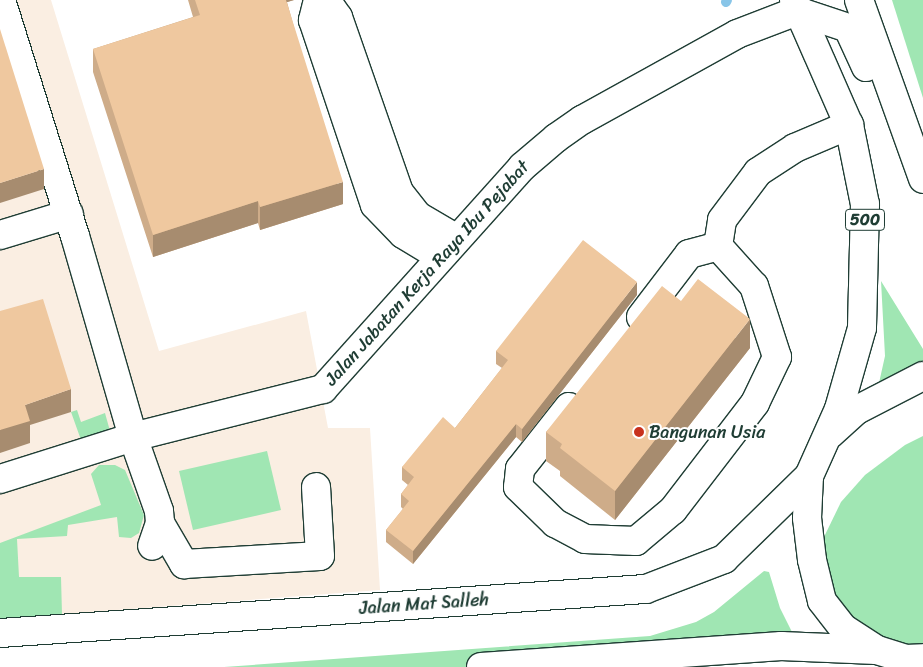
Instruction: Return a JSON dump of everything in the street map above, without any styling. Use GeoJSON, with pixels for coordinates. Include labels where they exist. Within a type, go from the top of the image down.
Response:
{"type":"FeatureCollection","features":[{"type":"Feature","properties":{"kind":"main road"},"geometry":{"type":"LineString","coordinates":[[1,0],[69,214],[133,437],[154,494],[156,534],[184,564],[320,556],[316,487]]}},
{"type":"Feature","properties":{"kind":"main road"},"geometry":{"type":"LineString","coordinates":[[318,0],[314,20],[375,205],[403,234],[449,248]]}},
{"type":"Feature","properties":{"kind":"main road"},"geometry":{"type":"LineString","coordinates":[[326,0],[338,17],[399,192],[418,216],[449,248]]}},
{"type":"Feature","properties":{"kind":"main road"},"geometry":{"type":"LineString","coordinates":[[859,0],[922,171]]}},
{"type":"Feature","properties":{"kind":"main road"},"geometry":{"type":"LineString","coordinates":[[796,6],[848,28],[884,103],[902,121]]}},
{"type":"Feature","properties":{"kind":"main road","name":"Jalan Jabatan Kerja Raya Ibu Pejabat"},"geometry":{"type":"LineString","coordinates":[[0,479],[133,437],[323,389],[522,168],[582,120],[737,34],[796,6]]}},
{"type":"Feature","properties":{"kind":"main road","name":"500"},"geometry":{"type":"LineString","coordinates":[[796,6],[850,125],[865,204],[862,328],[839,408],[809,476],[807,518],[822,602],[843,628],[877,650],[915,661]]}},
{"type":"Feature","properties":{"kind":"main road"},"geometry":{"type":"LineString","coordinates":[[718,246],[722,220],[758,172],[795,148],[850,125]]}},
{"type":"Feature","properties":{"kind":"main road"},"geometry":{"type":"LineString","coordinates":[[0,235],[69,214]]}},
{"type":"Feature","properties":{"kind":"main road"},"geometry":{"type":"LineString","coordinates":[[626,336],[689,254],[718,246]]}},
{"type":"Feature","properties":{"kind":"main road"},"geometry":{"type":"LineString","coordinates":[[585,388],[520,469],[518,487],[554,523],[585,539],[636,541],[678,502],[755,402],[777,358],[754,286],[718,246]]}},
{"type":"Feature","properties":{"kind":"main road","name":"500"},"geometry":{"type":"LineString","coordinates":[[826,436],[857,410],[923,376]]}},
{"type":"Feature","properties":{"kind":"main road","name":"Jalan Mat Salleh"},"geometry":{"type":"LineString","coordinates":[[0,633],[646,589],[724,558],[809,476]]}},
{"type":"Feature","properties":{"kind":"main road"},"geometry":{"type":"LineString","coordinates":[[481,667],[574,664],[781,646],[877,650]]}},
{"type":"Feature","properties":{"kind":"main road"},"geometry":{"type":"LineString","coordinates":[[781,646],[816,667]]}},
{"type":"Feature","properties":{"kind":"shaded area"},"geometry":{"type":"Polygon","coordinates":[[[0,0],[51,0],[159,351],[306,311],[328,428],[370,428],[380,590],[0,619],[0,0]]]}},
{"type":"Feature","properties":{"kind":"green space"},"geometry":{"type":"Polygon","coordinates":[[[892,0],[923,0],[923,98],[892,0]]]}},
{"type":"Feature","properties":{"kind":"green space"},"geometry":{"type":"Polygon","coordinates":[[[881,281],[923,349],[923,377],[875,401],[885,356],[881,281]]]}},
{"type":"Feature","properties":{"kind":"green space"},"geometry":{"type":"Polygon","coordinates":[[[77,410],[81,422],[105,413],[110,431],[81,440],[71,412],[77,410]]]}},
{"type":"Feature","properties":{"kind":"green space"},"geometry":{"type":"Polygon","coordinates":[[[923,436],[923,658],[866,637],[830,596],[823,539],[841,502],[865,475],[905,445],[923,436]]]}},
{"type":"Feature","properties":{"kind":"green space"},"geometry":{"type":"Polygon","coordinates":[[[267,451],[281,510],[193,530],[179,471],[267,451]]]}},
{"type":"Feature","properties":{"kind":"green space"},"geometry":{"type":"Polygon","coordinates":[[[99,465],[115,465],[125,470],[144,515],[139,533],[131,538],[119,537],[117,517],[68,525],[67,536],[17,539],[19,577],[61,577],[62,614],[0,619],[0,543],[101,505],[91,474],[99,465]]]}},
{"type":"Feature","properties":{"kind":"green space"},"geometry":{"type":"Polygon","coordinates":[[[764,571],[769,572],[780,608],[795,638],[480,667],[224,667],[650,636],[696,622],[714,612],[764,571]]]}},
{"type":"Feature","properties":{"kind":"building"},"geometry":{"type":"Polygon","coordinates":[[[195,0],[286,0],[343,182],[260,207],[258,201],[153,235],[93,49],[200,15],[195,0]]]}},
{"type":"Feature","properties":{"kind":"building"},"geometry":{"type":"Polygon","coordinates":[[[0,29],[44,169],[0,183],[0,29]]]}},
{"type":"Feature","properties":{"kind":"building"},"geometry":{"type":"Polygon","coordinates":[[[583,240],[637,282],[522,429],[516,424],[413,551],[386,530],[409,501],[401,494],[414,477],[402,467],[443,417],[455,428],[508,360],[496,351],[583,240]]]}},
{"type":"Feature","properties":{"kind":"building"},"geometry":{"type":"Polygon","coordinates":[[[698,279],[750,319],[615,491],[560,448],[562,444],[546,432],[662,286],[681,301],[698,279]]]}},
{"type":"Feature","properties":{"kind":"building"},"geometry":{"type":"Polygon","coordinates":[[[43,299],[71,389],[25,405],[30,421],[0,430],[0,311],[43,299]]]}},
{"type":"Feature","properties":{"kind":"place","name":"Bangunan Usia"},"geometry":{"type":"Point","coordinates":[639,432]}}]}
